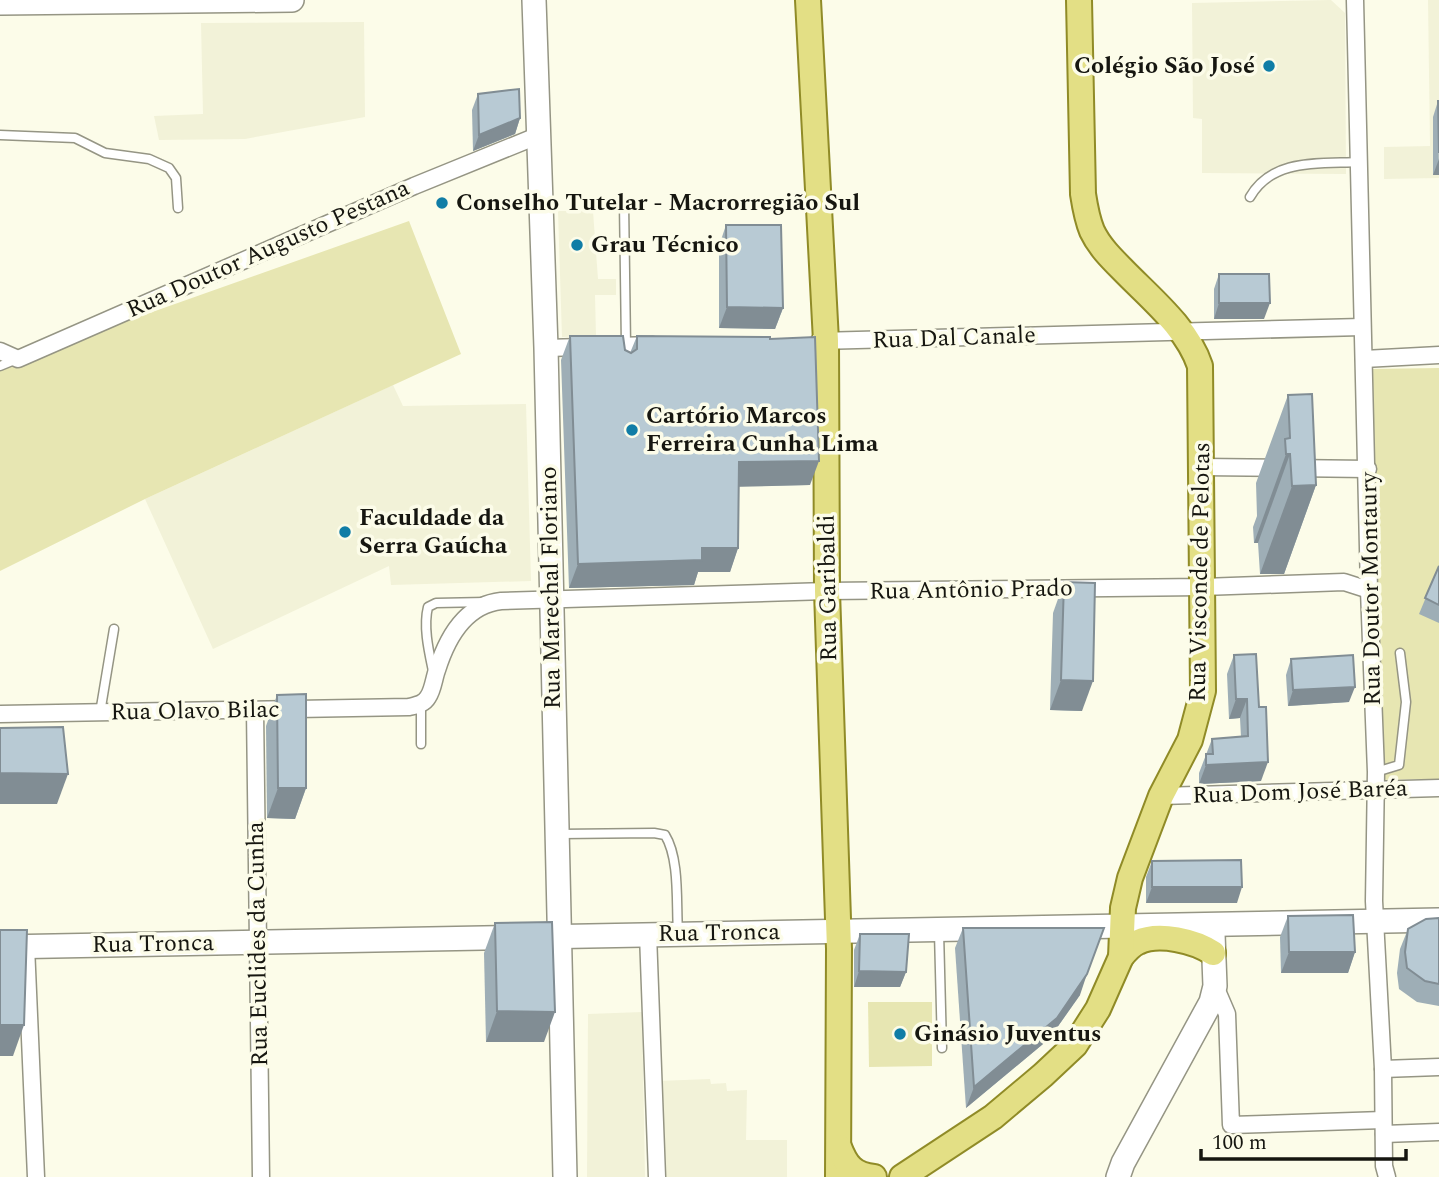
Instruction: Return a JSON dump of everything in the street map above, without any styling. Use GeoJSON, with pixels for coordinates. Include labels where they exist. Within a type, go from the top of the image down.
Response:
{"type":"FeatureCollection","features":[{"type":"Feature","properties":{"kind":"main road","name":"Rua Garibaldi"},"geometry":{"type":"LineString","coordinates":[[808,0],[826,341],[827,591],[838,931],[838,1177]]}},
{"type":"Feature","properties":{"kind":"main road","name":"Rua Visconde de Pelotas"},"geometry":{"type":"LineString","coordinates":[[910,1174],[993,1117],[1075,1045],[1098,1009],[1121,957],[1123,908],[1130,878],[1161,796],[1190,740],[1203,691],[1200,366],[1195,352],[1181,331],[1103,249],[1087,216],[1083,194],[1079,0]]}},
{"type":"Feature","properties":{"kind":"main road"},"geometry":{"type":"LineString","coordinates":[[1121,957],[1132,945],[1147,939],[1191,941],[1213,953]]}},
{"type":"Feature","properties":{"kind":"main road"},"geometry":{"type":"LineString","coordinates":[[839,1147],[850,1169],[864,1176],[874,1177]]}},
{"type":"Feature","properties":{"kind":"main road"},"geometry":{"type":"LineString","coordinates":[[892,1177],[910,1174]]}},
{"type":"Feature","properties":{"kind":"street"},"geometry":{"type":"LineString","coordinates":[[0,3],[292,0]]}},
{"type":"Feature","properties":{"kind":"street","name":"Rua Marechal Floriano"},"geometry":{"type":"LineString","coordinates":[[534,0],[546,348],[565,1177]]}},
{"type":"Feature","properties":{"kind":"street","name":"Rua Doutor Montaury"},"geometry":{"type":"LineString","coordinates":[[1355,0],[1376,781],[1376,921],[1387,1177]]}},
{"type":"Feature","properties":{"kind":"street","name":"Rua Doutor Augusto Pestana"},"geometry":{"type":"LineString","coordinates":[[18,359],[414,186],[537,136]]}},
{"type":"Feature","properties":{"kind":"street","name":"Rua Dal Canale"},"geometry":{"type":"LineString","coordinates":[[799,342],[1362,327]]}},
{"type":"Feature","properties":{"kind":"street"},"geometry":{"type":"LineString","coordinates":[[546,348],[622,350],[666,345]]}},
{"type":"Feature","properties":{"kind":"street"},"geometry":{"type":"LineString","coordinates":[[0,351],[18,359]]}},
{"type":"Feature","properties":{"kind":"street"},"geometry":{"type":"LineString","coordinates":[[1364,359],[1439,355]]}},
{"type":"Feature","properties":{"kind":"street"},"geometry":{"type":"LineString","coordinates":[[1202,467],[1368,469]]}},
{"type":"Feature","properties":{"kind":"street","name":"Rua Antônio Prado"},"geometry":{"type":"LineString","coordinates":[[425,700],[461,622],[487,602],[551,597],[1203,587],[1345,582],[1369,590]]}},
{"type":"Feature","properties":{"kind":"street","name":"Rua Olavo Bilac"},"geometry":{"type":"LineString","coordinates":[[0,714],[409,707],[425,700]]}},
{"type":"Feature","properties":{"kind":"street","name":"Rua Euclides da Cunha"},"geometry":{"type":"LineString","coordinates":[[255,710],[261,1177]]}},
{"type":"Feature","properties":{"kind":"street","name":"Rua Dom José Baréa"},"geometry":{"type":"LineString","coordinates":[[1161,796],[1376,781],[1439,788]]}},
{"type":"Feature","properties":{"kind":"street","name":"Rua Tronca"},"geometry":{"type":"LineString","coordinates":[[0,947],[1439,920]]}},
{"type":"Feature","properties":{"kind":"street"},"geometry":{"type":"LineString","coordinates":[[1213,924],[1215,986],[1227,1014],[1231,1125],[1383,1127],[1439,1132]]}},
{"type":"Feature","properties":{"kind":"street"},"geometry":{"type":"LineString","coordinates":[[648,934],[657,1177]]}},
{"type":"Feature","properties":{"kind":"street"},"geometry":{"type":"LineString","coordinates":[[26,946],[36,1177]]}},
{"type":"Feature","properties":{"kind":"street"},"geometry":{"type":"LineString","coordinates":[[1117,1172],[1207,1009],[1215,986]]}},
{"type":"Feature","properties":{"kind":"street"},"geometry":{"type":"LineString","coordinates":[[1383,1069],[1439,1067]]}},
{"type":"Feature","properties":{"kind":"lane"},"geometry":{"type":"LineString","coordinates":[[0,135],[75,138],[105,153],[149,159],[169,168],[176,178],[177,208]]}},
{"type":"Feature","properties":{"kind":"lane"},"geometry":{"type":"LineString","coordinates":[[1250,197],[1256,187],[1285,167],[1359,162]]}},
{"type":"Feature","properties":{"kind":"lane"},"geometry":{"type":"LineString","coordinates":[[622,350],[625,202]]}},
{"type":"Feature","properties":{"kind":"lane"},"geometry":{"type":"LineString","coordinates":[[0,366],[18,359]]}},
{"type":"Feature","properties":{"kind":"lane","name":"Rua Antônio Prado"},"geometry":{"type":"LineString","coordinates":[[435,678],[430,654],[428,607],[436,603],[487,602]]}},
{"type":"Feature","properties":{"kind":"lane"},"geometry":{"type":"LineString","coordinates":[[100,713],[114,629]]}},
{"type":"Feature","properties":{"kind":"lane"},"geometry":{"type":"LineString","coordinates":[[1376,781],[1399,765],[1406,702],[1400,653]]}},
{"type":"Feature","properties":{"kind":"lane"},"geometry":{"type":"LineString","coordinates":[[421,744],[425,700]]}},
{"type":"Feature","properties":{"kind":"lane"},"geometry":{"type":"LineString","coordinates":[[557,834],[664,835],[670,844],[673,857],[678,934]]}},
{"type":"Feature","properties":{"kind":"lane"},"geometry":{"type":"LineString","coordinates":[[939,929],[942,1048]]}},
{"type":"Feature","properties":{"kind":"shaded area","name":"Colégio São José"},"geometry":{"type":"Polygon","coordinates":[[[1331,0],[1345,13],[1346,174],[1202,173],[1202,119],[1193,118],[1192,3],[1331,0]]]}},
{"type":"Feature","properties":{"kind":"shaded area"},"geometry":{"type":"Polygon","coordinates":[[[1428,0],[1439,0],[1439,178],[1384,179],[1384,147],[1430,146],[1428,0]]]}},
{"type":"Feature","properties":{"kind":"shaded area"},"geometry":{"type":"Polygon","coordinates":[[[364,22],[365,117],[245,139],[159,140],[154,116],[203,114],[201,23],[364,22]]]}},
{"type":"Feature","properties":{"kind":"shaded area","name":"Grau Técnico"},"geometry":{"type":"Polygon","coordinates":[[[558,211],[593,211],[598,279],[616,279],[616,295],[595,295],[596,336],[562,337],[558,211]]]}},
{"type":"Feature","properties":{"kind":"shaded area","name":"Faculdade da Serra Gaúcha"},"geometry":{"type":"Polygon","coordinates":[[[393,385],[403,406],[526,404],[531,581],[391,585],[389,566],[213,649],[145,499],[393,385]]]}},
{"type":"Feature","properties":{"kind":"shaded area"},"geometry":{"type":"Polygon","coordinates":[[[642,1012],[645,1177],[587,1177],[588,1014],[642,1012]]]}},
{"type":"Feature","properties":{"kind":"shaded area"},"geometry":{"type":"Polygon","coordinates":[[[710,1079],[711,1084],[726,1083],[727,1091],[747,1090],[746,1140],[787,1140],[787,1177],[661,1177],[658,1081],[710,1079]]]}},
{"type":"Feature","properties":{"kind":"green space"},"geometry":{"type":"Polygon","coordinates":[[[409,221],[461,354],[145,499],[0,571],[0,366],[409,221]]]}},
{"type":"Feature","properties":{"kind":"green space"},"geometry":{"type":"Polygon","coordinates":[[[1439,368],[1439,779],[1376,780],[1370,369],[1439,368]]]}},
{"type":"Feature","properties":{"kind":"green space","name":"Ginásio Juventus"},"geometry":{"type":"Polygon","coordinates":[[[868,1002],[932,1002],[932,1066],[869,1067],[868,1002]]]}},
{"type":"Feature","properties":{"kind":"building"},"geometry":{"type":"Polygon","coordinates":[[[519,89],[520,118],[479,135],[478,94],[519,89]]]}},
{"type":"Feature","properties":{"kind":"building"},"geometry":{"type":"Polygon","coordinates":[[[726,225],[781,225],[783,308],[727,307],[726,225]]]}},
{"type":"Feature","properties":{"kind":"building"},"geometry":{"type":"Polygon","coordinates":[[[1219,274],[1269,274],[1270,303],[1219,303],[1219,274]]]}},
{"type":"Feature","properties":{"kind":"building"},"geometry":{"type":"Polygon","coordinates":[[[570,336],[623,336],[625,350],[631,353],[637,349],[637,336],[770,339],[815,337],[819,461],[739,462],[738,548],[702,548],[702,560],[578,564],[570,336]]]}},
{"type":"Feature","properties":{"kind":"building"},"geometry":{"type":"Polygon","coordinates":[[[1312,394],[1316,485],[1292,486],[1290,454],[1286,454],[1285,439],[1290,438],[1288,395],[1312,394]]]}},
{"type":"Feature","properties":{"kind":"building"},"geometry":{"type":"Polygon","coordinates":[[[1439,566],[1439,605],[1425,598],[1439,566]]]}},
{"type":"Feature","properties":{"kind":"building"},"geometry":{"type":"Polygon","coordinates":[[[1064,582],[1095,583],[1093,681],[1061,680],[1064,582]]]}},
{"type":"Feature","properties":{"kind":"building"},"geometry":{"type":"Polygon","coordinates":[[[1256,654],[1259,707],[1266,707],[1268,762],[1206,765],[1206,754],[1213,754],[1212,739],[1248,736],[1247,699],[1236,699],[1234,655],[1256,654]]]}},
{"type":"Feature","properties":{"kind":"building"},"geometry":{"type":"Polygon","coordinates":[[[1353,655],[1355,687],[1293,690],[1291,659],[1353,655]]]}},
{"type":"Feature","properties":{"kind":"building"},"geometry":{"type":"Polygon","coordinates":[[[306,694],[306,788],[278,788],[277,695],[306,694]]]}},
{"type":"Feature","properties":{"kind":"building"},"geometry":{"type":"Polygon","coordinates":[[[63,727],[68,774],[0,773],[0,728],[63,727]]]}},
{"type":"Feature","properties":{"kind":"building"},"geometry":{"type":"Polygon","coordinates":[[[1241,860],[1242,887],[1152,887],[1152,861],[1241,860]]]}},
{"type":"Feature","properties":{"kind":"building"},"geometry":{"type":"Polygon","coordinates":[[[1353,915],[1355,952],[1289,952],[1288,916],[1353,915]]]}},
{"type":"Feature","properties":{"kind":"building"},"geometry":{"type":"Polygon","coordinates":[[[1439,918],[1439,984],[1425,981],[1407,968],[1405,952],[1408,929],[1426,919],[1439,918]]]}},
{"type":"Feature","properties":{"kind":"building"},"geometry":{"type":"Polygon","coordinates":[[[552,922],[555,1012],[497,1011],[495,923],[552,922]]]}},
{"type":"Feature","properties":{"kind":"building"},"geometry":{"type":"Polygon","coordinates":[[[963,928],[1104,928],[1087,974],[1057,1018],[974,1087],[963,928]]]}},
{"type":"Feature","properties":{"kind":"building"},"geometry":{"type":"Polygon","coordinates":[[[0,930],[27,930],[24,1025],[0,1025],[0,930]]]}},
{"type":"Feature","properties":{"kind":"building"},"geometry":{"type":"Polygon","coordinates":[[[860,934],[909,934],[906,972],[859,971],[860,934]]]}},
{"type":"Feature","properties":{"kind":"place","name":"Colégio São José"},"geometry":{"type":"Point","coordinates":[1269,66]}},
{"type":"Feature","properties":{"kind":"place","name":"Conselho Tutelar - Macrorregião Sul"},"geometry":{"type":"Point","coordinates":[442,203]}},
{"type":"Feature","properties":{"kind":"place","name":"Grau Técnico"},"geometry":{"type":"Point","coordinates":[577,245]}},
{"type":"Feature","properties":{"kind":"place","name":"Cartório Marcos Ferreira Cunha Lima"},"geometry":{"type":"Point","coordinates":[632,430]}},
{"type":"Feature","properties":{"kind":"place","name":"Faculdade da Serra Gaúcha"},"geometry":{"type":"Point","coordinates":[345,532]}},
{"type":"Feature","properties":{"kind":"place","name":"Ginásio Juventus"},"geometry":{"type":"Point","coordinates":[900,1034]}}]}
